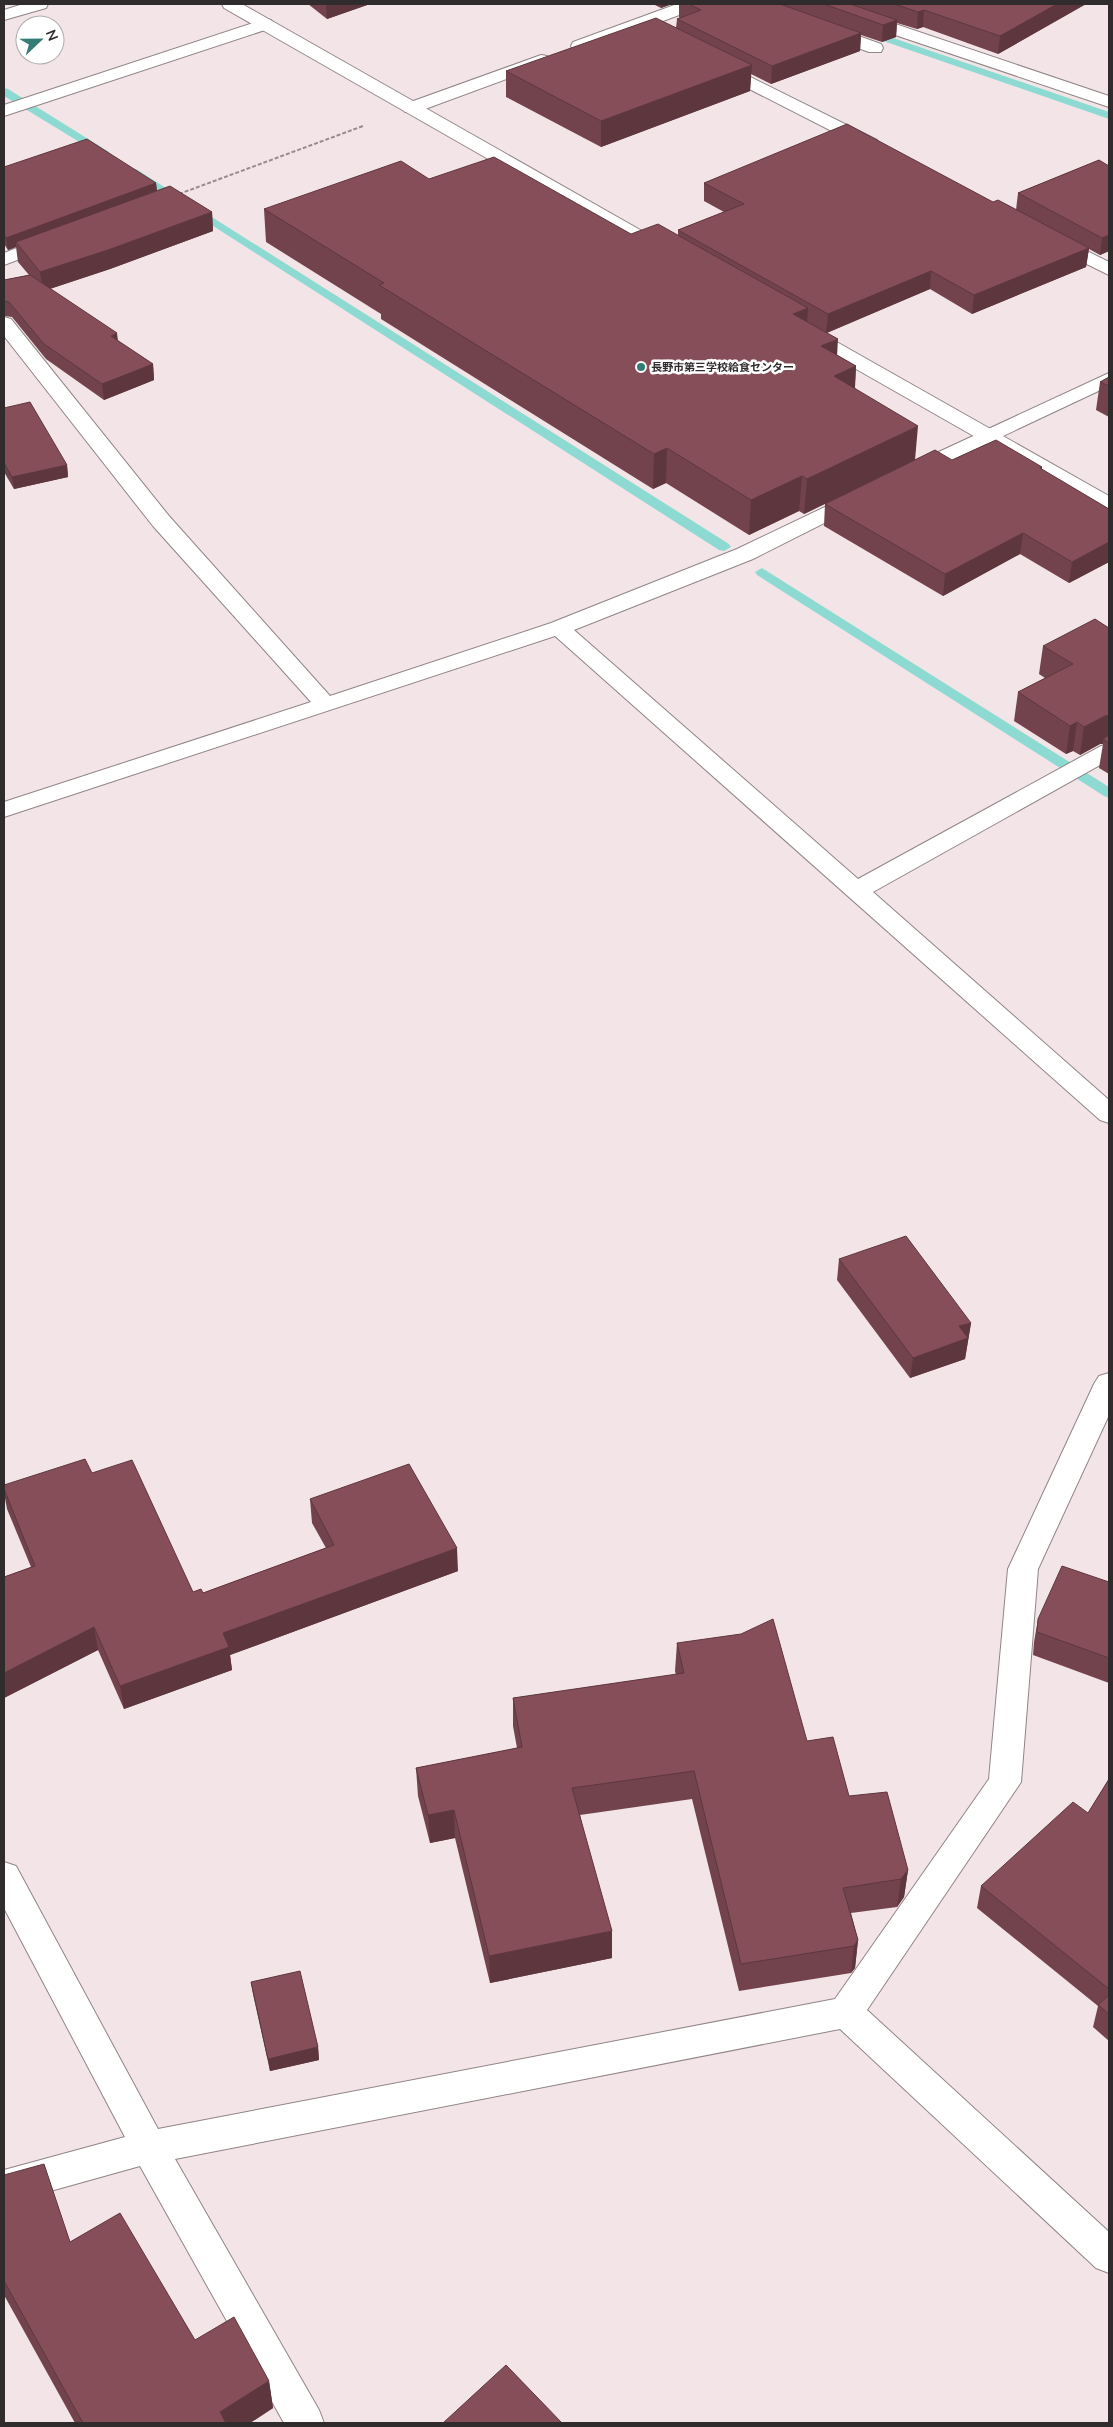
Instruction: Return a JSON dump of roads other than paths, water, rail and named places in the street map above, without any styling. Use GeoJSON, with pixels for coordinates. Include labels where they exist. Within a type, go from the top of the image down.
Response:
{"type":"FeatureCollection","features":[{"type":"Feature","properties":{"kind":"street"},"geometry":{"type":"LineString","coordinates":[[4,15],[40,4]]}},
{"type":"Feature","properties":{"kind":"street"},"geometry":{"type":"LineString","coordinates":[[230,4],[677,259]]}},
{"type":"Feature","properties":{"kind":"street"},"geometry":{"type":"LineString","coordinates":[[411,108],[692,4]]}},
{"type":"Feature","properties":{"kind":"street"},"geometry":{"type":"LineString","coordinates":[[754,4],[875,48]]}},
{"type":"Feature","properties":{"kind":"street"},"geometry":{"type":"LineString","coordinates":[[820,4],[1109,102]]}},
{"type":"Feature","properties":{"kind":"street"},"geometry":{"type":"LineString","coordinates":[[12,108],[265,24]]}},
{"type":"Feature","properties":{"kind":"street"},"geometry":{"type":"LineString","coordinates":[[636,24],[653,33]]}},
{"type":"Feature","properties":{"kind":"street"},"geometry":{"type":"LineString","coordinates":[[705,60],[884,150]]}},
{"type":"Feature","properties":{"kind":"street"},"geometry":{"type":"LineString","coordinates":[[1040,232],[1109,269]]}},
{"type":"Feature","properties":{"kind":"street"},"geometry":{"type":"LineString","coordinates":[[4,258],[66,235]]}},
{"type":"Feature","properties":{"kind":"street"},"geometry":{"type":"LineString","coordinates":[[4,323],[161,521],[324,703]]}},
{"type":"Feature","properties":{"kind":"street"},"geometry":{"type":"LineString","coordinates":[[789,323],[1109,505]]}},
{"type":"Feature","properties":{"kind":"street"},"geometry":{"type":"LineString","coordinates":[[4,810],[324,703],[558,628],[745,554],[986,435],[1109,379]]}},
{"type":"Feature","properties":{"kind":"street"},"geometry":{"type":"LineString","coordinates":[[558,628],[1109,1114]]}},
{"type":"Feature","properties":{"kind":"street"},"geometry":{"type":"LineString","coordinates":[[856,891],[1109,751]]}},
{"type":"Feature","properties":{"kind":"street"},"geometry":{"type":"LineString","coordinates":[[4,2187],[148,2147],[846,2012],[1005,1782],[1023,1569],[1109,1384]]}},
{"type":"Feature","properties":{"kind":"street"},"geometry":{"type":"LineString","coordinates":[[4,1876],[148,2147],[305,2423]]}},
{"type":"Feature","properties":{"kind":"street"},"geometry":{"type":"LineString","coordinates":[[846,2012],[1109,2256]]}},
{"type":"Feature","properties":{"kind":"waterway"},"geometry":{"type":"LineString","coordinates":[[867,32],[1109,116]]}},
{"type":"Feature","properties":{"kind":"waterway"},"geometry":{"type":"LineString","coordinates":[[4,91],[103,152]]}},
{"type":"Feature","properties":{"kind":"waterway"},"geometry":{"type":"LineString","coordinates":[[136,172],[724,547]]}},
{"type":"Feature","properties":{"kind":"waterway"},"geometry":{"type":"LineString","coordinates":[[762,572],[1109,793]]}},
{"type":"Feature","properties":{"kind":"place","name":"長野市第三学校給食センター"},"geometry":{"type":"Point","coordinates":[641,367]}}]}
